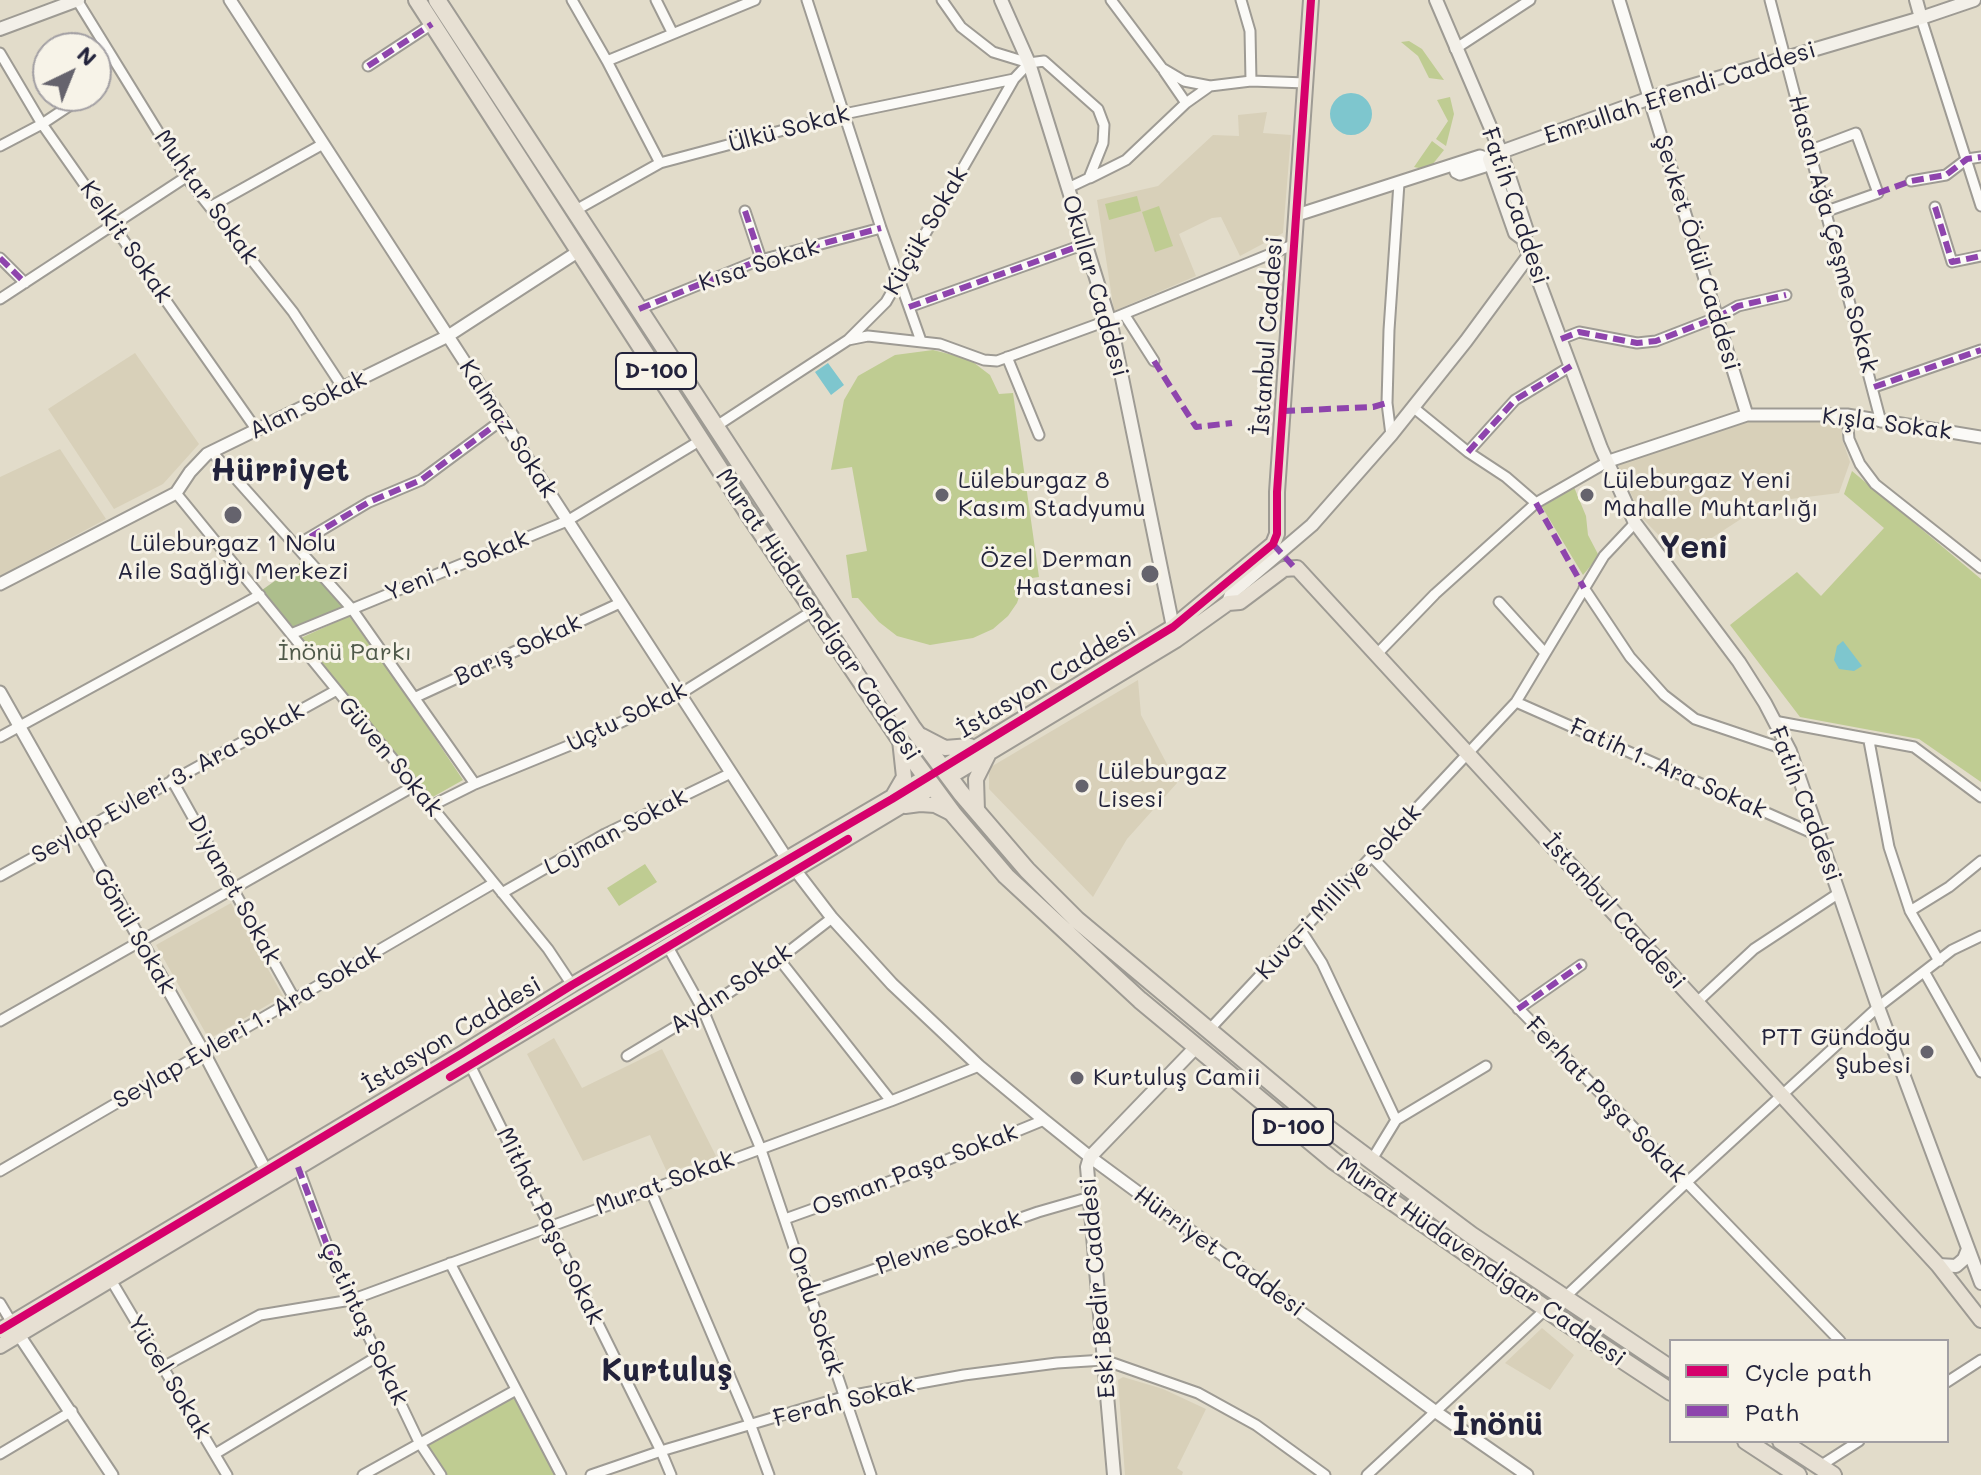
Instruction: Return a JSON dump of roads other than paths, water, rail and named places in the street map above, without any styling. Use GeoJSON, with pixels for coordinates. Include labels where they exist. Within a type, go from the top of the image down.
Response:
{"type":"FeatureCollection","features":[{"type":"Feature","properties":{"kind":"highway","name":"Murat Hüdavendigar Caddesi"},"geometry":{"type":"LineString","coordinates":[[417,0],[814,610],[906,733],[945,772],[1027,870],[1068,911],[1259,1074],[1423,1202],[1669,1368]]}},
{"type":"Feature","properties":{"kind":"highway","name":"Murat Hüdavendigar Caddesi"},"geometry":{"type":"LineString","coordinates":[[437,0],[715,427],[906,733],[929,782],[987,854],[1033,903],[1140,1000],[1334,1161],[1669,1391]]}},
{"type":"Feature","properties":{"kind":"highway"},"geometry":{"type":"LineString","coordinates":[[929,782],[945,772]]}},
{"type":"Feature","properties":{"kind":"highway"},"geometry":{"type":"LineString","coordinates":[[1749,1443],[1798,1475]]}},
{"type":"Feature","properties":{"kind":"highway"},"geometry":{"type":"LineString","coordinates":[[1784,1443],[1826,1471]]}},
{"type":"Feature","properties":{"kind":"main road"},"geometry":{"type":"LineString","coordinates":[[0,29],[78,0]]}},
{"type":"Feature","properties":{"kind":"main road","name":"Okullar Caddesi"},"geometry":{"type":"LineString","coordinates":[[1001,0],[1029,63],[1109,320],[1174,633]]}},
{"type":"Feature","properties":{"kind":"main road","name":"İstanbul Caddesi"},"geometry":{"type":"LineString","coordinates":[[1174,633],[1273,544],[1277,534],[1277,492],[1311,0]]}},
{"type":"Feature","properties":{"kind":"main road","name":"Fatih Caddesi"},"geometry":{"type":"LineString","coordinates":[[1436,0],[1501,152],[1527,231],[1523,239],[1635,523],[1739,662],[1790,751],[1878,1007],[1981,1283]]}},
{"type":"Feature","properties":{"kind":"main road"},"geometry":{"type":"LineString","coordinates":[[1916,0],[1921,18]]}},
{"type":"Feature","properties":{"kind":"main road","name":"Emrullah Efendi Caddesi"},"geometry":{"type":"LineString","coordinates":[[1501,152],[1650,98],[1974,0]]}},
{"type":"Feature","properties":{"kind":"main road"},"geometry":{"type":"LineString","coordinates":[[1489,159],[1515,233],[1523,239]]}},
{"type":"Feature","properties":{"kind":"main road","name":"İstasyon Caddesi"},"geometry":{"type":"LineString","coordinates":[[945,772],[1228,603],[1231,594],[1312,525],[1391,435],[1530,254]]}},
{"type":"Feature","properties":{"kind":"main road","name":"İstanbul Caddesi"},"geometry":{"type":"LineString","coordinates":[[1228,603],[1240,602],[1284,569],[1293,566],[1301,571],[1938,1265],[1981,1320]]}},
{"type":"Feature","properties":{"kind":"main road"},"geometry":{"type":"LineString","coordinates":[[954,815],[935,805],[896,803],[904,777],[906,733],[945,748],[985,748],[976,779],[977,811]]}},
{"type":"Feature","properties":{"kind":"main road","name":"İstasyon Caddesi"},"geometry":{"type":"LineString","coordinates":[[269,1177],[298,1167],[467,1059],[572,985],[660,933],[791,865],[929,782]]}},
{"type":"Feature","properties":{"kind":"main road","name":"İstasyon Caddesi"},"geometry":{"type":"LineString","coordinates":[[0,1346],[10,1329],[467,1059],[581,999],[668,947],[791,865]]}},
{"type":"Feature","properties":{"kind":"main road"},"geometry":{"type":"LineString","coordinates":[[660,933],[668,947]]}},
{"type":"Feature","properties":{"kind":"main road"},"geometry":{"type":"LineString","coordinates":[[572,985],[581,999]]}},
{"type":"Feature","properties":{"kind":"main road","name":"Eski Bedir Caddesi"},"geometry":{"type":"LineString","coordinates":[[1114,1475],[1087,1167],[1090,1157],[1196,1047]]}},
{"type":"Feature","properties":{"kind":"main road"},"geometry":{"type":"LineString","coordinates":[[1938,1265],[1956,1266],[1964,1259],[1968,1249]]}},
{"type":"Feature","properties":{"kind":"street","name":"Muhtar Sokak"},"geometry":{"type":"LineString","coordinates":[[78,0],[186,177],[293,312],[343,388]]}},
{"type":"Feature","properties":{"kind":"street","name":"Kalmaz Sokak"},"geometry":{"type":"LineString","coordinates":[[230,0],[791,865]]}},
{"type":"Feature","properties":{"kind":"street"},"geometry":{"type":"LineString","coordinates":[[572,0],[660,163]]}},
{"type":"Feature","properties":{"kind":"street"},"geometry":{"type":"LineString","coordinates":[[656,0],[672,32]]}},
{"type":"Feature","properties":{"kind":"street"},"geometry":{"type":"LineString","coordinates":[[807,0],[921,341]]}},
{"type":"Feature","properties":{"kind":"street"},"geometry":{"type":"LineString","coordinates":[[942,0],[961,27],[993,52],[1029,63],[1044,61],[1098,109],[1104,125],[1103,143],[1089,178]]}},
{"type":"Feature","properties":{"kind":"street"},"geometry":{"type":"LineString","coordinates":[[1111,0],[1186,103]]}},
{"type":"Feature","properties":{"kind":"street"},"geometry":{"type":"LineString","coordinates":[[1241,0],[1250,31],[1251,81]]}},
{"type":"Feature","properties":{"kind":"street","name":"Şevket Ödül Caddesi"},"geometry":{"type":"LineString","coordinates":[[1619,0],[1747,415]]}},
{"type":"Feature","properties":{"kind":"street","name":"Hasan Ağa Çeşme Sokak"},"geometry":{"type":"LineString","coordinates":[[1770,0],[1881,422]]}},
{"type":"Feature","properties":{"kind":"street"},"geometry":{"type":"LineString","coordinates":[[607,61],[750,1]]}},
{"type":"Feature","properties":{"kind":"street"},"geometry":{"type":"LineString","coordinates":[[1455,49],[1525,1]]}},
{"type":"Feature","properties":{"kind":"street"},"geometry":{"type":"LineString","coordinates":[[1921,18],[1981,206]]}},
{"type":"Feature","properties":{"kind":"street"},"geometry":{"type":"LineString","coordinates":[[368,66],[432,24]]}},
{"type":"Feature","properties":{"kind":"street","name":"Kelkit Sokak"},"geometry":{"type":"LineString","coordinates":[[0,53],[42,124],[256,429]]}},
{"type":"Feature","properties":{"kind":"street","name":"Küçük Sokak"},"geometry":{"type":"LineString","coordinates":[[715,427],[848,340],[886,302],[1014,79],[1029,63]]}},
{"type":"Feature","properties":{"kind":"street"},"geometry":{"type":"LineString","coordinates":[[1162,68],[1184,81],[1210,86],[1251,81],[1306,83]]}},
{"type":"Feature","properties":{"kind":"street","name":"Ülkü Sokak"},"geometry":{"type":"LineString","coordinates":[[576,210],[660,163],[844,114],[1014,79]]}},
{"type":"Feature","properties":{"kind":"street"},"geometry":{"type":"LineString","coordinates":[[1068,188],[1126,160],[1186,103],[1210,86]]}},
{"type":"Feature","properties":{"kind":"street"},"geometry":{"type":"LineString","coordinates":[[0,146],[60,112]]}},
{"type":"Feature","properties":{"kind":"street"},"geometry":{"type":"LineString","coordinates":[[1811,150],[1856,133],[1878,193],[1827,211]]}},
{"type":"Feature","properties":{"kind":"street"},"geometry":{"type":"LineString","coordinates":[[210,207],[323,144]]}},
{"type":"Feature","properties":{"kind":"street","name":"Emrullah Efendi Caddesi"},"geometry":{"type":"LineString","coordinates":[[1297,215],[1480,156],[1489,159],[1501,152]]}},
{"type":"Feature","properties":{"kind":"street"},"geometry":{"type":"LineString","coordinates":[[1911,181],[1946,175],[1967,159],[1981,157]]}},
{"type":"Feature","properties":{"kind":"street"},"geometry":{"type":"LineString","coordinates":[[0,299],[186,177]]}},
{"type":"Feature","properties":{"kind":"street"},"geometry":{"type":"LineString","coordinates":[[1391,435],[1387,403],[1389,330],[1399,183]]}},
{"type":"Feature","properties":{"kind":"street"},"geometry":{"type":"LineString","coordinates":[[1935,207],[1952,262],[1981,256]]}},
{"type":"Feature","properties":{"kind":"street"},"geometry":{"type":"LineString","coordinates":[[745,211],[761,259]]}},
{"type":"Feature","properties":{"kind":"street","name":"Kısa Sokak"},"geometry":{"type":"LineString","coordinates":[[639,309],[761,259],[881,228]]}},
{"type":"Feature","properties":{"kind":"street"},"geometry":{"type":"LineString","coordinates":[[909,307],[1085,244]]}},
{"type":"Feature","properties":{"kind":"street"},"geometry":{"type":"LineString","coordinates":[[848,340],[868,336],[921,341],[997,361],[1109,320],[1295,244]]}},
{"type":"Feature","properties":{"kind":"street","name":"Alan Sokak"},"geometry":{"type":"LineString","coordinates":[[0,584],[176,493],[190,472],[212,452],[448,336],[579,251]]}},
{"type":"Feature","properties":{"kind":"street"},"geometry":{"type":"LineString","coordinates":[[0,258],[25,283]]}},
{"type":"Feature","properties":{"kind":"street"},"geometry":{"type":"LineString","coordinates":[[1561,339],[1579,332],[1648,343],[1718,317],[1738,306],[1786,295]]}},
{"type":"Feature","properties":{"kind":"street"},"geometry":{"type":"LineString","coordinates":[[1124,314],[1154,361]]}},
{"type":"Feature","properties":{"kind":"street"},"geometry":{"type":"LineString","coordinates":[[1874,387],[1981,350]]}},
{"type":"Feature","properties":{"kind":"street"},"geometry":{"type":"LineString","coordinates":[[1007,357],[1039,435]]}},
{"type":"Feature","properties":{"kind":"street"},"geometry":{"type":"LineString","coordinates":[[1468,452],[1515,400],[1571,366]]}},
{"type":"Feature","properties":{"kind":"street"},"geometry":{"type":"LineString","coordinates":[[1414,408],[1536,503]]}},
{"type":"Feature","properties":{"kind":"street","name":"Kışla Sokak"},"geometry":{"type":"LineString","coordinates":[[1609,461],[1747,415],[1847,415],[1981,437]]}},
{"type":"Feature","properties":{"kind":"street"},"geometry":{"type":"LineString","coordinates":[[1847,415],[1849,439],[1860,464],[1875,484],[1981,568]]}},
{"type":"Feature","properties":{"kind":"street"},"geometry":{"type":"LineString","coordinates":[[295,546],[369,502],[421,480],[502,420]]}},
{"type":"Feature","properties":{"kind":"street","name":"Yeni 1. Sokak"},"geometry":{"type":"LineString","coordinates":[[291,634],[567,521],[701,440]]}},
{"type":"Feature","properties":{"kind":"street"},"geometry":{"type":"LineString","coordinates":[[212,452],[352,609],[475,784]]}},
{"type":"Feature","properties":{"kind":"street"},"geometry":{"type":"LineString","coordinates":[[1377,654],[1435,594],[1536,503],[1609,461]]}},
{"type":"Feature","properties":{"kind":"street","name":"Güven Sokak"},"geometry":{"type":"LineString","coordinates":[[176,493],[548,949],[572,985]]}},
{"type":"Feature","properties":{"kind":"street","name":"Kuva-i Milliye Sokak"},"geometry":{"type":"LineString","coordinates":[[1208,1031],[1516,702],[1604,556],[1635,523]]}},
{"type":"Feature","properties":{"kind":"street"},"geometry":{"type":"LineString","coordinates":[[1584,588],[1630,657],[1664,695],[1695,719],[1790,751]]}},
{"type":"Feature","properties":{"kind":"street"},"geometry":{"type":"LineString","coordinates":[[0,737],[260,595]]}},
{"type":"Feature","properties":{"kind":"street"},"geometry":{"type":"LineString","coordinates":[[1499,602],[1545,653]]}},
{"type":"Feature","properties":{"kind":"street","name":"Barış Sokak"},"geometry":{"type":"LineString","coordinates":[[416,697],[620,603]]}},
{"type":"Feature","properties":{"kind":"street","name":"Uçtu Sokak"},"geometry":{"type":"LineString","coordinates":[[431,806],[680,694],[814,610]]}},
{"type":"Feature","properties":{"kind":"street","name":"Seylap Evleri 3. Ara Sokak"},"geometry":{"type":"LineString","coordinates":[[0,876],[335,691]]}},
{"type":"Feature","properties":{"kind":"street","name":"Gönül Sokak"},"geometry":{"type":"LineString","coordinates":[[0,692],[203,1051],[269,1177]]}},
{"type":"Feature","properties":{"kind":"street","name":"Fatih 1. Ara Sokak"},"geometry":{"type":"LineString","coordinates":[[1516,702],[1819,836]]}},
{"type":"Feature","properties":{"kind":"street"},"geometry":{"type":"LineString","coordinates":[[1774,721],[1914,747],[1981,797]]}},
{"type":"Feature","properties":{"kind":"street"},"geometry":{"type":"LineString","coordinates":[[1869,741],[1889,847],[1910,911],[1939,961]]}},
{"type":"Feature","properties":{"kind":"street","name":"Lojman Sokak"},"geometry":{"type":"LineString","coordinates":[[502,893],[605,834],[731,773]]}},
{"type":"Feature","properties":{"kind":"street","name":"Diyanet Sokak"},"geometry":{"type":"LineString","coordinates":[[172,780],[295,1000]]}},
{"type":"Feature","properties":{"kind":"street"},"geometry":{"type":"LineString","coordinates":[[0,1021],[414,786]]}},
{"type":"Feature","properties":{"kind":"street","name":"Ferhat Paşa Sokak"},"geometry":{"type":"LineString","coordinates":[[1373,858],[1838,1339]]}},
{"type":"Feature","properties":{"kind":"street"},"geometry":{"type":"LineString","coordinates":[[1910,911],[1949,887],[1981,861]]}},
{"type":"Feature","properties":{"kind":"street","name":"Hürriyet Caddesi"},"geometry":{"type":"LineString","coordinates":[[791,865],[832,918],[892,984],[979,1066],[1044,1120],[1436,1412],[1527,1475]]}},
{"type":"Feature","properties":{"kind":"street","name":"Seylap Evleri 1. Ara Sokak"},"geometry":{"type":"LineString","coordinates":[[0,1171],[494,883]]}},
{"type":"Feature","properties":{"kind":"street"},"geometry":{"type":"LineString","coordinates":[[1697,1002],[1754,949],[1839,893]]}},
{"type":"Feature","properties":{"kind":"street","name":"Aydın Sokak"},"geometry":{"type":"LineString","coordinates":[[627,1056],[779,959],[832,918]]}},
{"type":"Feature","properties":{"kind":"street"},"geometry":{"type":"LineString","coordinates":[[1302,932],[1322,963],[1396,1120]]}},
{"type":"Feature","properties":{"kind":"street"},"geometry":{"type":"LineString","coordinates":[[1564,1298],[1878,1007],[1952,950],[1981,936]]}},
{"type":"Feature","properties":{"kind":"street","name":"Ordu Sokak"},"geometry":{"type":"LineString","coordinates":[[668,947],[703,1010],[760,1147],[871,1475]]}},
{"type":"Feature","properties":{"kind":"street"},"geometry":{"type":"LineString","coordinates":[[779,959],[891,1101]]}},
{"type":"Feature","properties":{"kind":"street"},"geometry":{"type":"LineString","coordinates":[[1518,1009],[1581,965]]}},
{"type":"Feature","properties":{"kind":"street"},"geometry":{"type":"LineString","coordinates":[[1925,973],[1981,1072]]}},
{"type":"Feature","properties":{"kind":"street","name":"Mithat Paşa Sokak"},"geometry":{"type":"LineString","coordinates":[[467,1059],[671,1475]]}},
{"type":"Feature","properties":{"kind":"street","name":"Murat Sokak"},"geometry":{"type":"LineString","coordinates":[[163,1367],[260,1315],[351,1300],[979,1066]]}},
{"type":"Feature","properties":{"kind":"street"},"geometry":{"type":"LineString","coordinates":[[1371,1161],[1396,1120],[1486,1066]]}},
{"type":"Feature","properties":{"kind":"street","name":"Osman Paşa Sokak"},"geometry":{"type":"LineString","coordinates":[[785,1219],[927,1168],[1044,1120]]}},
{"type":"Feature","properties":{"kind":"street","name":"Çetintaş Sokak"},"geometry":{"type":"LineString","coordinates":[[298,1167],[334,1264],[419,1442],[441,1475]]}},
{"type":"Feature","properties":{"kind":"street"},"geometry":{"type":"LineString","coordinates":[[650,1189],[769,1475]]}},
{"type":"Feature","properties":{"kind":"street","name":"Plevne Sokak"},"geometry":{"type":"LineString","coordinates":[[810,1292],[1038,1212],[1090,1197]]}},
{"type":"Feature","properties":{"kind":"street"},"geometry":{"type":"LineString","coordinates":[[450,1263],[561,1475]]}},
{"type":"Feature","properties":{"kind":"street","name":"Yücel Sokak"},"geometry":{"type":"LineString","coordinates":[[107,1274],[227,1475]]}},
{"type":"Feature","properties":{"kind":"street"},"geometry":{"type":"LineString","coordinates":[[0,1303],[10,1329],[72,1411],[112,1475]]}},
{"type":"Feature","properties":{"kind":"street"},"geometry":{"type":"LineString","coordinates":[[1367,1475],[1546,1309]]}},
{"type":"Feature","properties":{"kind":"street"},"geometry":{"type":"LineString","coordinates":[[215,1454],[378,1356]]}},
{"type":"Feature","properties":{"kind":"street"},"geometry":{"type":"LineString","coordinates":[[1104,1360],[1198,1393],[1256,1425],[1325,1475]]}},
{"type":"Feature","properties":{"kind":"street","name":"Ferah Sokak"},"geometry":{"type":"LineString","coordinates":[[591,1475],[843,1397],[964,1375],[1104,1360]]}},
{"type":"Feature","properties":{"kind":"street"},"geometry":{"type":"LineString","coordinates":[[1949,1381],[1981,1360]]}},
{"type":"Feature","properties":{"kind":"street"},"geometry":{"type":"LineString","coordinates":[[363,1475],[516,1390]]}},
{"type":"Feature","properties":{"kind":"street"},"geometry":{"type":"LineString","coordinates":[[0,1454],[72,1411]]}},
{"type":"Feature","properties":{"kind":"street"},"geometry":{"type":"LineString","coordinates":[[1826,1471],[1857,1443]]}},
{"type":"Feature","properties":{"kind":"water"},"geometry":{"type":"Polygon","coordinates":[[[1351,93],[1366,99],[1372,114],[1366,129],[1351,135],[1336,129],[1330,114],[1336,99],[1351,93]]]}},
{"type":"Feature","properties":{"kind":"water"},"geometry":{"type":"Polygon","coordinates":[[[828,363],[844,385],[831,395],[815,372],[828,363]]]}},
{"type":"Feature","properties":{"kind":"water"},"geometry":{"type":"Polygon","coordinates":[[[1843,641],[1862,666],[1854,671],[1839,669],[1834,660],[1837,646],[1843,641]]]}},
{"type":"Feature","properties":{"kind":"place","name":"Lüleburgaz 8 Kasım Stadyumu"},"geometry":{"type":"Point","coordinates":[942,495]}},
{"type":"Feature","properties":{"kind":"place","name":"Lüleburgaz Yeni Mahalle Muhtarlığı"},"geometry":{"type":"Point","coordinates":[1587,495]}},
{"type":"Feature","properties":{"kind":"place","name":"Lüleburgaz 1 Nolu Aile Sağlığı Merkezi"},"geometry":{"type":"Point","coordinates":[233,515]}},
{"type":"Feature","properties":{"kind":"place","name":"Özel Derman Hastanesi"},"geometry":{"type":"Point","coordinates":[1150,574]}},
{"type":"Feature","properties":{"kind":"place","name":"Lüleburgaz Lisesi"},"geometry":{"type":"Point","coordinates":[1082,786]}},
{"type":"Feature","properties":{"kind":"place","name":"PTT Gündoğu Şubesi"},"geometry":{"type":"Point","coordinates":[1927,1052]}},
{"type":"Feature","properties":{"kind":"place","name":"Kurtuluş Camii"},"geometry":{"type":"Point","coordinates":[1077,1078]}},
{"type":"Feature","properties":{"kind":"district","name":"Hürriyet"},"geometry":{"type":"Point","coordinates":[280,471]}},
{"type":"Feature","properties":{"kind":"district","name":"Yeni"},"geometry":{"type":"Point","coordinates":[1694,548]}},
{"type":"Feature","properties":{"kind":"district","name":"Kurtuluş"},"geometry":{"type":"Point","coordinates":[667,1371]}},
{"type":"Feature","properties":{"kind":"district","name":"İnönü"},"geometry":{"type":"Point","coordinates":[1498,1425]}},
{"type":"Feature","properties":{"kind":"park label","name":"İnönü Parkı"},"geometry":{"type":"Point","coordinates":[345,653]}}]}
